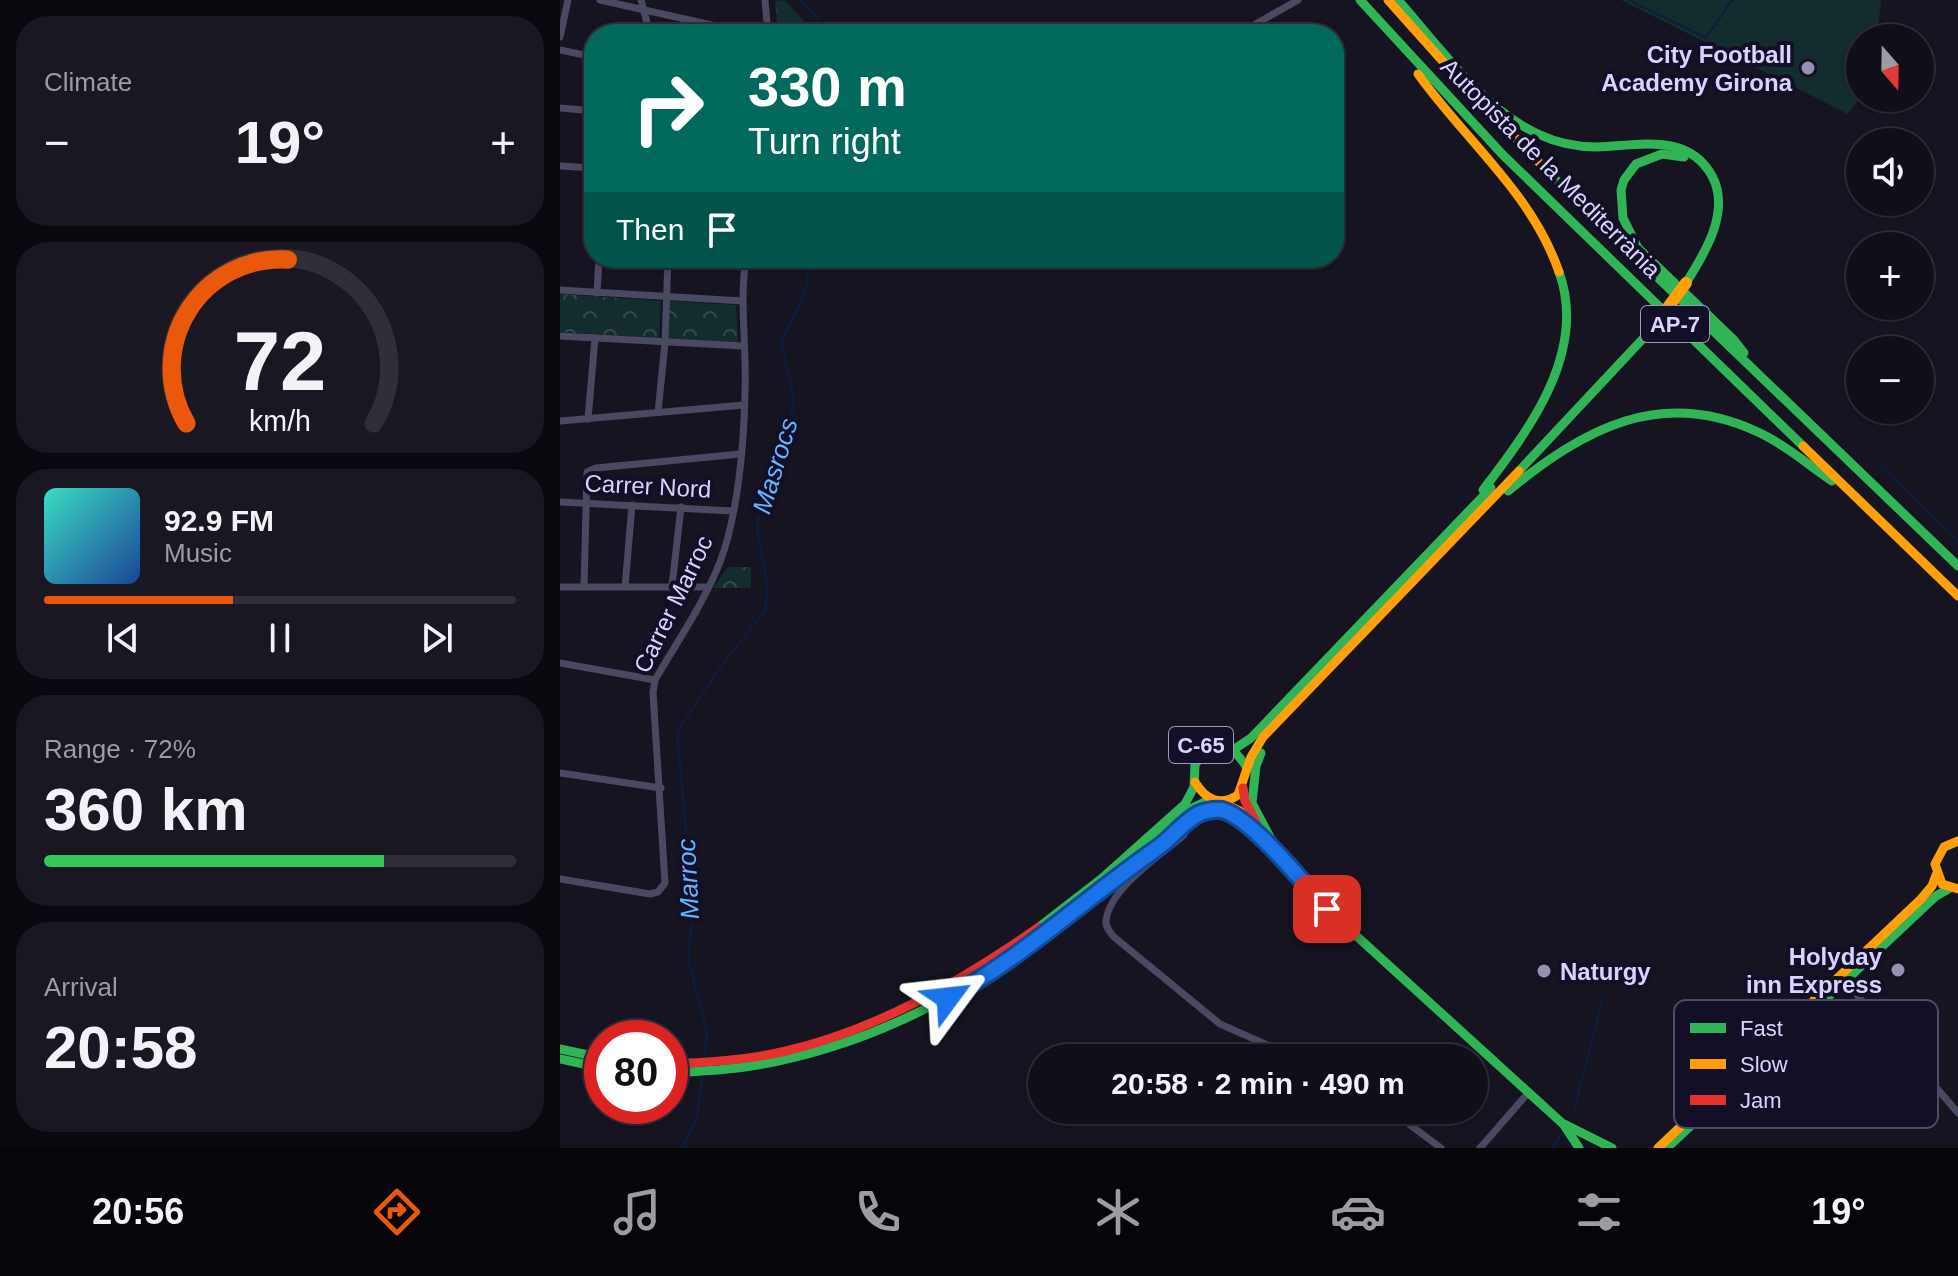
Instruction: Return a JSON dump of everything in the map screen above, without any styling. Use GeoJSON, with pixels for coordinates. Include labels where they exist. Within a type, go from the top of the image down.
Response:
{"type":"FeatureCollection","features":[{"type":"Feature","properties":{"kind":"main road","name":"Autopista de la Mediterrània"},"geometry":{"type":"LineString","coordinates":[[1360,0],[1399,45],[1622,273],[1958,596]]}},
{"type":"Feature","properties":{"kind":"main road","name":"Autopista de la Mediterrània"},"geometry":{"type":"LineString","coordinates":[[1388,0],[1542,165],[1958,566]]}},
{"type":"Feature","properties":{"kind":"main road"},"geometry":{"type":"LineString","coordinates":[[1247,768],[1263,737],[1649,327],[1684,281],[1713,235],[1718,209],[1714,178],[1692,152],[1669,144],[1581,146],[1523,127],[1489,98],[1398,0]]}},
{"type":"Feature","properties":{"kind":"main road"},"geometry":{"type":"LineString","coordinates":[[1399,45],[1428,88],[1472,139],[1533,221],[1558,267],[1567,307],[1561,354],[1539,409],[1451,536]]}},
{"type":"Feature","properties":{"kind":"main road"},"geometry":{"type":"LineString","coordinates":[[1684,281],[1705,234],[1711,197],[1705,176],[1698,167],[1682,155],[1662,154],[1636,164],[1624,180],[1621,202],[1626,226],[1638,248],[1734,340],[1769,386]]}},
{"type":"Feature","properties":{"kind":"main road"},"geometry":{"type":"LineString","coordinates":[[1233,750],[1251,738],[1451,536],[1578,440],[1623,420],[1655,412],[1679,411],[1727,419],[1763,434],[1845,489],[1913,551]]}},
{"type":"Feature","properties":{"kind":"main road"},"geometry":{"type":"LineString","coordinates":[[1279,854],[1252,803],[1256,766],[1263,749],[1306,701],[1314,685]]}},
{"type":"Feature","properties":{"kind":"main road","name":"C-65"},"geometry":{"type":"LineString","coordinates":[[1166,819],[1183,798],[1187,766],[1197,749],[1211,740],[1242,738],[1276,711]]}},
{"type":"Feature","properties":{"kind":"main road","name":"C-65"},"geometry":{"type":"LineString","coordinates":[[690,1068],[723,1066],[779,1062],[831,1049],[930,1008],[1023,951],[1128,867],[1192,808],[1233,798],[1243,788],[1247,768],[1233,750],[1215,748],[1203,754],[1195,764],[1193,792],[1185,804],[1051,919],[960,981],[882,1019],[827,1040],[723,1066]]}},
{"type":"Feature","properties":{"kind":"main road","name":"C-65"},"geometry":{"type":"LineString","coordinates":[[1195,782],[1201,793],[1215,800]]}},
{"type":"Feature","properties":{"kind":"main road"},"geometry":{"type":"LineString","coordinates":[[1243,788],[1250,813],[1279,854]]}},
{"type":"Feature","properties":{"kind":"main road"},"geometry":{"type":"LineString","coordinates":[[1215,800],[1240,811],[1340,921],[1562,1123],[1579,1148]]}},
{"type":"Feature","properties":{"kind":"main road","name":"C-65"},"geometry":{"type":"LineString","coordinates":[[1128,867],[1159,847],[1197,815],[1216,810],[1237,817],[1279,854]]}},
{"type":"Feature","properties":{"kind":"main road"},"geometry":{"type":"LineString","coordinates":[[1954,889],[1942,884],[1936,875],[1934,860],[1948,843],[1958,841]]}},
{"type":"Feature","properties":{"kind":"main road"},"geometry":{"type":"LineString","coordinates":[[1814,1000],[1926,894],[1936,875]]}},
{"type":"Feature","properties":{"kind":"main road"},"geometry":{"type":"LineString","coordinates":[[1825,1000],[1936,896],[1954,889]]}},
{"type":"Feature","properties":{"kind":"main road"},"geometry":{"type":"LineString","coordinates":[[560,1049],[584,1054]]}},
{"type":"Feature","properties":{"kind":"main road"},"geometry":{"type":"LineString","coordinates":[[560,1059],[584,1066]]}},
{"type":"Feature","properties":{"kind":"main road"},"geometry":{"type":"LineString","coordinates":[[560,1066],[584,1069]]}},
{"type":"Feature","properties":{"kind":"main road"},"geometry":{"type":"LineString","coordinates":[[1562,1123],[1612,1148]]}},
{"type":"Feature","properties":{"kind":"main road"},"geometry":{"type":"LineString","coordinates":[[1658,1148],[1679,1128]]}},
{"type":"Feature","properties":{"kind":"main road"},"geometry":{"type":"LineString","coordinates":[[1667,1148],[1688,1128]]}},
{"type":"Feature","properties":{"kind":"street"},"geometry":{"type":"LineString","coordinates":[[560,37],[568,0]]}},
{"type":"Feature","properties":{"kind":"street"},"geometry":{"type":"LineString","coordinates":[[600,0],[709,24]]}},
{"type":"Feature","properties":{"kind":"street"},"geometry":{"type":"LineString","coordinates":[[641,0],[648,24]]}},
{"type":"Feature","properties":{"kind":"street"},"geometry":{"type":"LineString","coordinates":[[765,0],[767,24]]}},
{"type":"Feature","properties":{"kind":"street"},"geometry":{"type":"LineString","coordinates":[[1256,24],[1298,0]]}},
{"type":"Feature","properties":{"kind":"street"},"geometry":{"type":"LineString","coordinates":[[560,50],[584,55]]}},
{"type":"Feature","properties":{"kind":"street"},"geometry":{"type":"LineString","coordinates":[[560,108],[584,110]]}},
{"type":"Feature","properties":{"kind":"street"},"geometry":{"type":"LineString","coordinates":[[560,166],[584,167]]}},
{"type":"Feature","properties":{"kind":"street"},"geometry":{"type":"LineString","coordinates":[[597,293],[598,268]]}},
{"type":"Feature","properties":{"kind":"street"},"geometry":{"type":"LineString","coordinates":[[658,412],[668,268]]}},
{"type":"Feature","properties":{"kind":"street","name":"Carrer Marroc"},"geometry":{"type":"LineString","coordinates":[[560,879],[650,894],[662,888],[665,873],[654,719],[655,680],[719,565],[733,511],[744,405],[742,301],[745,268]]}},
{"type":"Feature","properties":{"kind":"street"},"geometry":{"type":"LineString","coordinates":[[560,290],[742,301]]}},
{"type":"Feature","properties":{"kind":"street"},"geometry":{"type":"LineString","coordinates":[[560,336],[743,346]]}},
{"type":"Feature","properties":{"kind":"street"},"geometry":{"type":"LineString","coordinates":[[588,419],[595,338]]}},
{"type":"Feature","properties":{"kind":"street"},"geometry":{"type":"LineString","coordinates":[[560,421],[744,405]]}},
{"type":"Feature","properties":{"kind":"street"},"geometry":{"type":"LineString","coordinates":[[584,587],[587,472],[596,468],[740,454]]}},
{"type":"Feature","properties":{"kind":"street","name":"Carrer Nord"},"geometry":{"type":"LineString","coordinates":[[560,502],[733,511]]}},
{"type":"Feature","properties":{"kind":"street"},"geometry":{"type":"LineString","coordinates":[[625,587],[632,505]]}},
{"type":"Feature","properties":{"kind":"street"},"geometry":{"type":"LineString","coordinates":[[672,586],[681,507]]}},
{"type":"Feature","properties":{"kind":"street"},"geometry":{"type":"LineString","coordinates":[[560,587],[708,587]]}},
{"type":"Feature","properties":{"kind":"street"},"geometry":{"type":"LineString","coordinates":[[560,663],[655,680]]}},
{"type":"Feature","properties":{"kind":"street"},"geometry":{"type":"LineString","coordinates":[[560,773],[661,788]]}},
{"type":"Feature","properties":{"kind":"street"},"geometry":{"type":"LineString","coordinates":[[1184,835],[1115,898],[1106,920],[1107,928],[1220,1024],[1265,1044]]}},
{"type":"Feature","properties":{"kind":"street"},"geometry":{"type":"LineString","coordinates":[[1845,981],[1861,1000]]}},
{"type":"Feature","properties":{"kind":"street"},"geometry":{"type":"LineString","coordinates":[[1938,1090],[1958,1113]]}},
{"type":"Feature","properties":{"kind":"street"},"geometry":{"type":"LineString","coordinates":[[1480,1148],[1529,1092]]}},
{"type":"Feature","properties":{"kind":"street"},"geometry":{"type":"LineString","coordinates":[[1409,1124],[1441,1148]]}},
{"type":"Feature","properties":{"kind":"green space"},"geometry":{"type":"Polygon","coordinates":[[[784,0],[807,24],[777,24],[775,1],[784,0]]]}},
{"type":"Feature","properties":{"kind":"green space","name":"City Football Academy Girona"},"geometry":{"type":"Polygon","coordinates":[[[1621,0],[1881,0],[1878,24],[1846,24],[1848,114],[1621,0]]]}},
{"type":"Feature","properties":{"kind":"green space"},"geometry":{"type":"Polygon","coordinates":[[[560,294],[661,301],[659,338],[560,332],[560,294]]]}},
{"type":"Feature","properties":{"kind":"green space"},"geometry":{"type":"Polygon","coordinates":[[[670,301],[736,305],[738,342],[668,339],[670,301]]]}},
{"type":"Feature","properties":{"kind":"green space"},"geometry":{"type":"Polygon","coordinates":[[[728,567],[751,567],[751,588],[713,588],[728,567]]]}},
{"type":"Feature","properties":{"kind":"waterway","name":"Masrocs"},"geometry":{"type":"LineString","coordinates":[[800,0],[820,24]]}},
{"type":"Feature","properties":{"kind":"waterway"},"geometry":{"type":"LineString","coordinates":[[1629,0],[1706,38],[1732,0]]}},
{"type":"Feature","properties":{"kind":"waterway","name":"Marroc"},"geometry":{"type":"LineString","coordinates":[[705,1055],[707,1031],[688,959],[693,910],[677,732],[724,662],[765,611],[768,588],[757,529],[764,484],[793,409],[792,388],[781,343],[806,290],[809,268]]}},
{"type":"Feature","properties":{"kind":"waterway"},"geometry":{"type":"LineString","coordinates":[[1882,467],[1958,541]]}},
{"type":"Feature","properties":{"kind":"waterway"},"geometry":{"type":"LineString","coordinates":[[1573,1115],[1603,997]]}},
{"type":"Feature","properties":{"kind":"waterway","name":"Marroc"},"geometry":{"type":"LineString","coordinates":[[682,1148],[697,1119],[702,1077]]}},
{"type":"Feature","properties":{"kind":"waterway"},"geometry":{"type":"LineString","coordinates":[[1552,1148],[1561,1134]]}},
{"type":"Feature","properties":{"kind":"traffic: fast"},"geometry":{"type":"LineString","coordinates":[[1360,0],[1503,155],[1803,446]]}},
{"type":"Feature","properties":{"kind":"traffic: fast"},"geometry":{"type":"LineString","coordinates":[[1398,0],[1480,92],[1498,109],[1538,134],[1582,146],[1645,144],[1676,147],[1702,162],[1712,176],[1719,203],[1708,245],[1686,283]]}},
{"type":"Feature","properties":{"kind":"traffic: fast"},"geometry":{"type":"LineString","coordinates":[[1684,157],[1662,154],[1636,164],[1621,190],[1623,218],[1638,248],[1744,353]]}},
{"type":"Feature","properties":{"kind":"traffic: fast"},"geometry":{"type":"LineString","coordinates":[[1553,177],[1958,566]]}},
{"type":"Feature","properties":{"kind":"traffic: fast"},"geometry":{"type":"LineString","coordinates":[[1483,490],[1535,416],[1560,360],[1566,331],[1566,302],[1559,272]]}},
{"type":"Feature","properties":{"kind":"traffic: fast"},"geometry":{"type":"LineString","coordinates":[[1519,471],[1652,329]]}},
{"type":"Feature","properties":{"kind":"traffic: fast"},"geometry":{"type":"LineString","coordinates":[[1508,491],[1537,468],[1596,433],[1626,421],[1658,414],[1690,413],[1724,419],[1760,433],[1832,481]]}},
{"type":"Feature","properties":{"kind":"traffic: fast"},"geometry":{"type":"LineString","coordinates":[[1233,750],[1251,738],[1491,488]]}},
{"type":"Feature","properties":{"kind":"traffic: fast"},"geometry":{"type":"LineString","coordinates":[[1039,927],[1101,879],[1185,804],[1194,787],[1195,764],[1203,757],[1216,748],[1229,749],[1247,768]]}},
{"type":"Feature","properties":{"kind":"traffic: fast"},"geometry":{"type":"LineString","coordinates":[[1261,753],[1256,766],[1252,803],[1279,854]]}},
{"type":"Feature","properties":{"kind":"traffic: fast"},"geometry":{"type":"LineString","coordinates":[[688,1072],[765,1064],[840,1044],[897,1022],[951,995],[1051,929],[1099,891],[1192,808],[1211,799]]}},
{"type":"Feature","properties":{"kind":"traffic: fast"},"geometry":{"type":"LineString","coordinates":[[1275,850],[1340,921],[1562,1123],[1612,1148]]}},
{"type":"Feature","properties":{"kind":"traffic: fast"},"geometry":{"type":"LineString","coordinates":[[1825,1000],[1936,896],[1950,888]]}},
{"type":"Feature","properties":{"kind":"traffic: fast"},"geometry":{"type":"LineString","coordinates":[[560,1049],[584,1054]]}},
{"type":"Feature","properties":{"kind":"traffic: fast"},"geometry":{"type":"LineString","coordinates":[[560,1059],[584,1064]]}},
{"type":"Feature","properties":{"kind":"traffic: fast"},"geometry":{"type":"LineString","coordinates":[[1564,1125],[1579,1148]]}},
{"type":"Feature","properties":{"kind":"traffic: fast"},"geometry":{"type":"LineString","coordinates":[[1667,1148],[1688,1128]]}},
{"type":"Feature","properties":{"kind":"traffic: slow"},"geometry":{"type":"LineString","coordinates":[[1388,0],[1553,177]]}},
{"type":"Feature","properties":{"kind":"traffic: slow"},"geometry":{"type":"LineString","coordinates":[[1418,74],[1515,192],[1547,244],[1559,272]]}},
{"type":"Feature","properties":{"kind":"traffic: slow"},"geometry":{"type":"LineString","coordinates":[[1652,329],[1686,283]]}},
{"type":"Feature","properties":{"kind":"traffic: slow"},"geometry":{"type":"LineString","coordinates":[[1803,446],[1958,596]]}},
{"type":"Feature","properties":{"kind":"traffic: slow"},"geometry":{"type":"LineString","coordinates":[[1195,782],[1208,797],[1219,801],[1238,795],[1251,757],[1263,737],[1519,471]]}},
{"type":"Feature","properties":{"kind":"traffic: slow"},"geometry":{"type":"LineString","coordinates":[[1219,801],[1240,811],[1252,824]]}},
{"type":"Feature","properties":{"kind":"traffic: slow"},"geometry":{"type":"LineString","coordinates":[[1188,822],[1215,812],[1226,814],[1246,824],[1276,851]]}},
{"type":"Feature","properties":{"kind":"traffic: slow"},"geometry":{"type":"LineString","coordinates":[[1958,841],[1944,847],[1935,864],[1942,884],[1958,889]]}},
{"type":"Feature","properties":{"kind":"traffic: slow"},"geometry":{"type":"LineString","coordinates":[[1814,1000],[1921,899],[1932,886],[1936,875]]}},
{"type":"Feature","properties":{"kind":"traffic: slow"},"geometry":{"type":"LineString","coordinates":[[1658,1148],[1679,1128]]}},
{"type":"Feature","properties":{"kind":"traffic: jam"},"geometry":{"type":"LineString","coordinates":[[1243,788],[1245,801],[1256,822]]}},
{"type":"Feature","properties":{"kind":"traffic: jam"},"geometry":{"type":"LineString","coordinates":[[688,1063],[772,1054],[854,1030],[949,984],[1039,927]]}},
{"type":"Feature","properties":{"kind":"place","name":"City Football Academy Girona"},"geometry":{"type":"Point","coordinates":[1808,68]}},
{"type":"Feature","properties":{"kind":"place","name":"Holyday inn Express"},"geometry":{"type":"Point","coordinates":[1898,970]}},
{"type":"Feature","properties":{"kind":"place","name":"Naturgy"},"geometry":{"type":"Point","coordinates":[1544,971]}},
{"type":"Feature","properties":{"kind":"route"},"geometry":{"type":"LineString","coordinates":[[948,998],[1023,951],[1128,867],[1159,847],[1197,815],[1207,811],[1226,811],[1248,825],[1279,854],[1327,909]]}}]}
